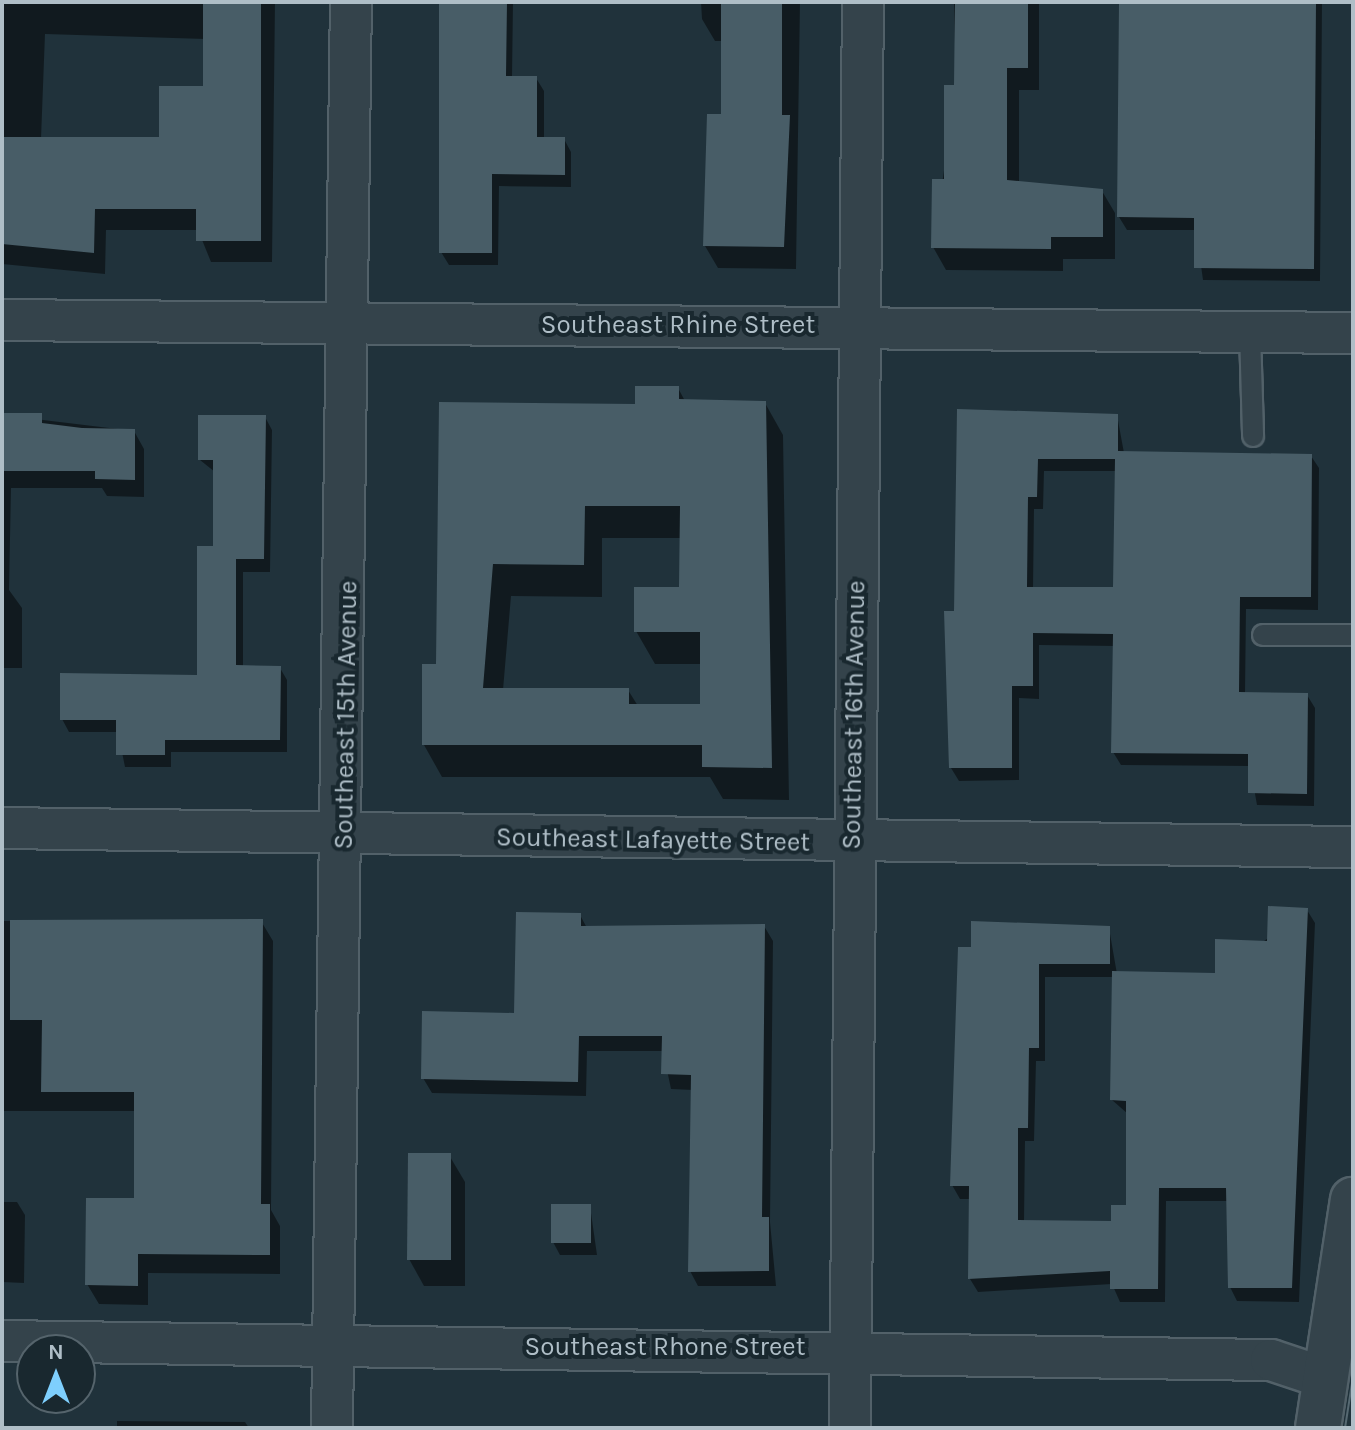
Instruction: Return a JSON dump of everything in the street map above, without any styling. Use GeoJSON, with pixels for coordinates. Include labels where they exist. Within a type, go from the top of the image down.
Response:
{"type":"FeatureCollection","features":[{"type":"Feature","properties":{"kind":"street","name":"Southeast 15th Avenue"},"geometry":{"type":"LineString","coordinates":[[332,1428],[345,837],[351,2]]}},
{"type":"Feature","properties":{"kind":"street","name":"Southeast 16th Avenue"},"geometry":{"type":"LineString","coordinates":[[850,1428],[863,2]]}},
{"type":"Feature","properties":{"kind":"street","name":"Southeast Rhine Street"},"geometry":{"type":"LineString","coordinates":[[2,320],[858,325],[1353,333]]}},
{"type":"Feature","properties":{"kind":"street","name":"Southeast Lafayette Street"},"geometry":{"type":"LineString","coordinates":[[2,828],[345,837],[1353,847]]}},
{"type":"Feature","properties":{"kind":"street"},"geometry":{"type":"LineString","coordinates":[[1318,1428],[1353,1200]]}},
{"type":"Feature","properties":{"kind":"street","name":"Southeast Rhone Street"},"geometry":{"type":"LineString","coordinates":[[2,1341],[851,1348],[1271,1360],[1325,1378]]}},
{"type":"Feature","properties":{"kind":"lane"},"geometry":{"type":"LineString","coordinates":[[1250,332],[1253,436]]}},
{"type":"Feature","properties":{"kind":"lane"},"geometry":{"type":"LineString","coordinates":[[1263,635],[1353,635]]}},
{"type":"Feature","properties":{"kind":"building"},"geometry":{"type":"Polygon","coordinates":[[[203,2],[261,2],[261,241],[196,241],[196,209],[95,209],[94,253],[2,244],[2,137],[159,137],[159,86],[203,86],[203,2]]]}},
{"type":"Feature","properties":{"kind":"building"},"geometry":{"type":"Polygon","coordinates":[[[439,2],[507,2],[506,76],[537,76],[537,137],[565,137],[565,175],[492,174],[492,253],[439,253],[439,2]]]}},
{"type":"Feature","properties":{"kind":"building"},"geometry":{"type":"Polygon","coordinates":[[[721,2],[782,2],[782,115],[790,115],[784,247],[703,246],[707,114],[721,114],[721,2]]]}},
{"type":"Feature","properties":{"kind":"building"},"geometry":{"type":"Polygon","coordinates":[[[955,2],[1028,2],[1028,68],[1007,68],[1007,180],[1103,189],[1103,237],[1051,237],[1051,249],[931,248],[932,179],[944,179],[944,85],[954,85],[955,2]]]}},
{"type":"Feature","properties":{"kind":"building"},"geometry":{"type":"Polygon","coordinates":[[[1119,2],[1316,2],[1314,269],[1194,268],[1194,218],[1117,217],[1119,2]]]}},
{"type":"Feature","properties":{"kind":"building"},"geometry":{"type":"Polygon","coordinates":[[[635,386],[679,386],[679,399],[766,401],[772,768],[702,767],[702,745],[422,745],[422,664],[436,664],[439,402],[635,404],[635,386]],[[585,506],[584,565],[493,564],[483,688],[629,688],[629,704],[700,704],[700,632],[634,632],[634,587],[679,587],[680,506],[585,506]]]}},
{"type":"Feature","properties":{"kind":"building"},"geometry":{"type":"Polygon","coordinates":[[[957,409],[1118,414],[1118,451],[1312,454],[1311,597],[1240,597],[1239,692],[1308,693],[1307,794],[1248,793],[1248,754],[1111,753],[1113,634],[1033,633],[1033,686],[1012,686],[1012,768],[949,768],[944,611],[954,611],[957,409]],[[1038,459],[1037,497],[1028,497],[1027,587],[1113,587],[1115,459],[1038,459]]]}},
{"type":"Feature","properties":{"kind":"building"},"geometry":{"type":"Polygon","coordinates":[[[2,413],[42,413],[42,423],[82,428],[135,429],[135,480],[95,479],[95,471],[2,471],[2,413]]]}},
{"type":"Feature","properties":{"kind":"building"},"geometry":{"type":"Polygon","coordinates":[[[198,415],[266,415],[264,559],[236,559],[236,665],[281,666],[280,740],[165,740],[165,755],[116,755],[116,720],[60,720],[60,673],[197,675],[197,546],[213,546],[213,460],[198,460],[198,415]]]}},
{"type":"Feature","properties":{"kind":"building"},"geometry":{"type":"Polygon","coordinates":[[[1268,906],[1308,908],[1292,1288],[1228,1288],[1226,1188],[1159,1188],[1158,1289],[1110,1289],[1110,1271],[968,1279],[969,1186],[950,1186],[958,947],[971,947],[971,921],[1110,926],[1110,964],[1039,964],[1039,1048],[1029,1048],[1028,1128],[1018,1128],[1018,1220],[1111,1221],[1111,1205],[1126,1205],[1126,1101],[1110,1100],[1112,971],[1215,973],[1215,939],[1267,941],[1268,906]]]}},
{"type":"Feature","properties":{"kind":"building"},"geometry":{"type":"Polygon","coordinates":[[[516,912],[581,913],[581,926],[765,924],[762,1217],[769,1217],[769,1271],[688,1272],[691,1075],[661,1074],[662,1036],[579,1036],[578,1082],[421,1079],[422,1011],[514,1013],[516,912]]]}},
{"type":"Feature","properties":{"kind":"building"},"geometry":{"type":"Polygon","coordinates":[[[263,919],[261,1204],[270,1204],[270,1255],[138,1254],[138,1286],[85,1285],[86,1198],[134,1198],[134,1092],[41,1092],[42,1020],[10,1020],[10,920],[263,919]]]}},
{"type":"Feature","properties":{"kind":"building"},"geometry":{"type":"Polygon","coordinates":[[[408,1153],[451,1153],[451,1260],[407,1260],[408,1153]]]}},
{"type":"Feature","properties":{"kind":"building"},"geometry":{"type":"Polygon","coordinates":[[[551,1204],[591,1204],[591,1243],[551,1243],[551,1204]]]}},
{"type":"Feature","properties":{"kind":"tram line"},"geometry":{"type":"LineString","coordinates":[[1345,1428],[1353,1377]]}}]}
